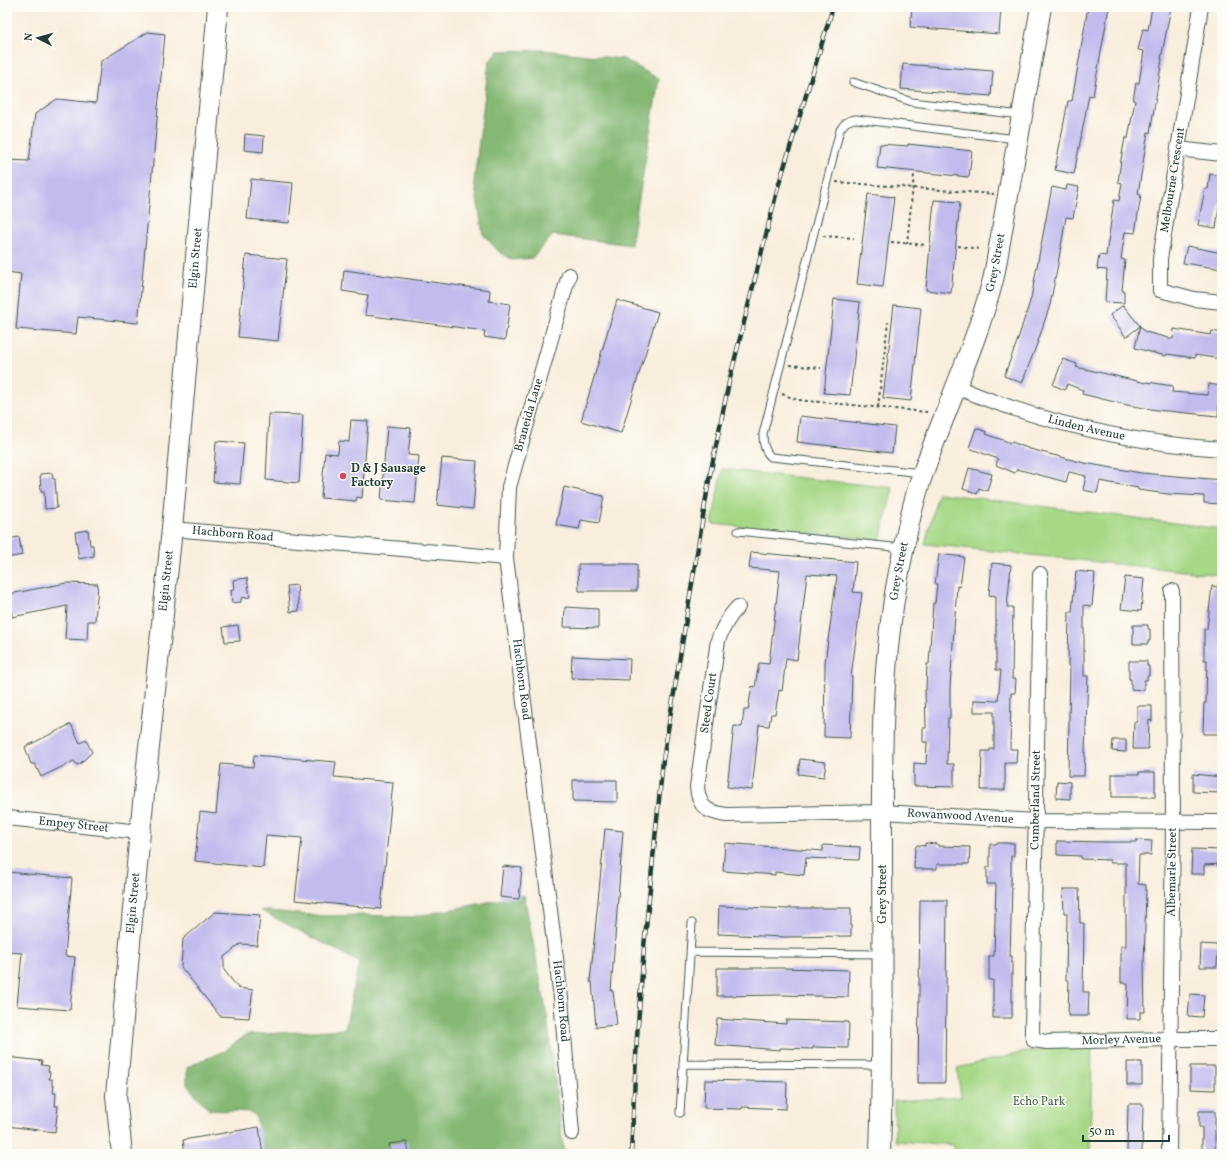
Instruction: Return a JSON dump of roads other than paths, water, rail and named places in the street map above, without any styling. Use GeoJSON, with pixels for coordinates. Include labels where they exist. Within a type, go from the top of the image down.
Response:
{"type":"FeatureCollection","features":[{"type":"Feature","properties":{"kind":"street","name":"Elgin Street"},"geometry":{"type":"LineString","coordinates":[[122,1154],[116,1096],[140,832],[172,529],[218,7]]}},
{"type":"Feature","properties":{"kind":"street","name":"Grey Street"},"geometry":{"type":"LineString","coordinates":[[880,1154],[883,1065],[883,707],[890,630],[904,548],[923,473],[987,304],[999,252],[1041,7]]}},
{"type":"Feature","properties":{"kind":"street","name":"Melbourne Crescent"},"geometry":{"type":"LineString","coordinates":[[1201,7],[1160,259],[1160,290],[1194,299],[1222,302]]}},
{"type":"Feature","properties":{"kind":"street"},"geometry":{"type":"LineString","coordinates":[[1178,149],[1222,154]]}},
{"type":"Feature","properties":{"kind":"street","name":"Braneida Lane"},"geometry":{"type":"LineString","coordinates":[[506,558],[509,487],[569,275]]}},
{"type":"Feature","properties":{"kind":"street","name":"Linden Avenue"},"geometry":{"type":"LineString","coordinates":[[956,387],[1026,412],[1086,429],[1131,438],[1222,449]]}},
{"type":"Feature","properties":{"kind":"street","name":"Hachborn Road"},"geometry":{"type":"LineString","coordinates":[[172,529],[506,558],[561,998],[572,1133]]}},
{"type":"Feature","properties":{"kind":"street","name":"Cumberland Street"},"geometry":{"type":"LineString","coordinates":[[1032,1026],[1040,574]]}},
{"type":"Feature","properties":{"kind":"street","name":"Albemarle Street"},"geometry":{"type":"LineString","coordinates":[[1169,1154],[1173,821],[1172,591]]}},
{"type":"Feature","properties":{"kind":"street","name":"Steed Court"},"geometry":{"type":"LineString","coordinates":[[702,805],[698,796],[697,788],[718,640],[724,624],[738,606]]}},
{"type":"Feature","properties":{"kind":"street","name":"Rowanwood Avenue"},"geometry":{"type":"LineString","coordinates":[[702,805],[707,810],[714,813],[726,815],[882,812],[1035,821],[1222,822]]}},
{"type":"Feature","properties":{"kind":"street","name":"Empey Street"},"geometry":{"type":"LineString","coordinates":[[7,818],[140,832]]}},
{"type":"Feature","properties":{"kind":"street","name":"Morley Avenue"},"geometry":{"type":"LineString","coordinates":[[1032,1026],[1034,1040],[1047,1042],[1222,1039]]}},
{"type":"Feature","properties":{"kind":"lane"},"geometry":{"type":"LineString","coordinates":[[852,82],[912,102],[1022,115]]}},
{"type":"Feature","properties":{"kind":"lane"},"geometry":{"type":"LineString","coordinates":[[923,473],[771,457],[763,445],[763,434],[780,364],[840,130],[848,120],[856,119],[1018,140]]}},
{"type":"Feature","properties":{"kind":"lane"},"geometry":{"type":"LineString","coordinates":[[738,531],[904,548]]}},
{"type":"Feature","properties":{"kind":"lane"},"geometry":{"type":"LineString","coordinates":[[680,1113],[692,923]]}},
{"type":"Feature","properties":{"kind":"lane"},"geometry":{"type":"LineString","coordinates":[[690,952],[883,954]]}},
{"type":"Feature","properties":{"kind":"lane"},"geometry":{"type":"LineString","coordinates":[[683,1064],[883,1065]]}},
{"type":"Feature","properties":{"kind":"railway"},"geometry":{"type":"LineString","coordinates":[[631,1154],[637,1037],[644,947],[663,760],[709,480],[729,382],[778,187],[833,7]]}},
{"type":"Feature","properties":{"kind":"place","name":"D & J Sausage Factory"},"geometry":{"type":"Point","coordinates":[343,476]}},
{"type":"Feature","properties":{"kind":"park label","name":"Echo Park"},"geometry":{"type":"Point","coordinates":[1039,1102]}}]}
